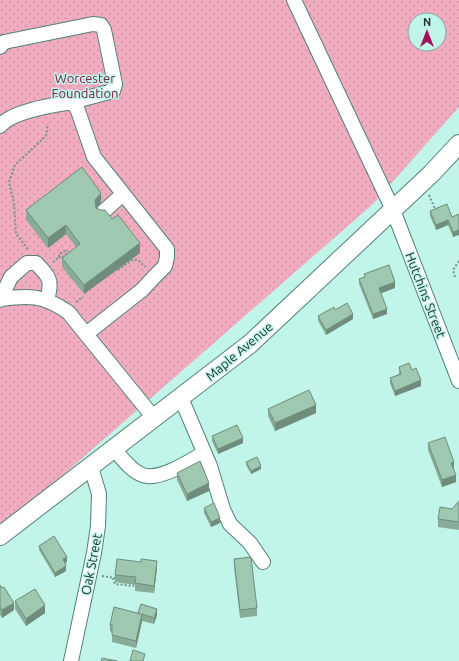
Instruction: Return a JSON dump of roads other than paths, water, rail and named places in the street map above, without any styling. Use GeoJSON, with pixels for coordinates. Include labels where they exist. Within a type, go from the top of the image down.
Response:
{"type":"FeatureCollection","features":[{"type":"Feature","properties":{"kind":"main road","name":"Maple Avenue"},"geometry":{"type":"LineString","coordinates":[[0,536],[250,344],[431,174],[459,144]]}},
{"type":"Feature","properties":{"kind":"street","name":"Hutchins Street"},"geometry":{"type":"LineString","coordinates":[[294,0],[393,210],[459,381]]}},
{"type":"Feature","properties":{"kind":"street"},"geometry":{"type":"LineString","coordinates":[[0,47],[4,42],[93,24],[101,25],[104,30],[115,84],[113,91],[2,120]]}},
{"type":"Feature","properties":{"kind":"street"},"geometry":{"type":"LineString","coordinates":[[68,103],[72,103],[78,108],[94,157],[167,249],[168,257],[165,266],[142,290],[86,334]]}},
{"type":"Feature","properties":{"kind":"street"},"geometry":{"type":"LineString","coordinates":[[103,212],[123,194]]}},
{"type":"Feature","properties":{"kind":"street"},"geometry":{"type":"LineString","coordinates":[[0,300],[11,277],[27,263],[36,263],[48,275],[51,288],[47,299]]}},
{"type":"Feature","properties":{"kind":"street"},"geometry":{"type":"LineString","coordinates":[[0,300],[30,296],[47,299],[68,312],[154,418]]}},
{"type":"Feature","properties":{"kind":"street"},"geometry":{"type":"LineString","coordinates":[[181,398],[217,486],[222,509],[230,524],[250,544],[263,562]]}},
{"type":"Feature","properties":{"kind":"street"},"geometry":{"type":"LineString","coordinates":[[114,449],[135,470],[146,476],[157,475],[173,470],[204,453]]}},
{"type":"Feature","properties":{"kind":"street","name":"Oak Street"},"geometry":{"type":"LineString","coordinates":[[71,661],[98,526],[99,494],[91,466]]}},
{"type":"Feature","properties":{"kind":"park label","name":"Worcester Foundation"},"geometry":{"type":"Point","coordinates":[85,86]}}]}
